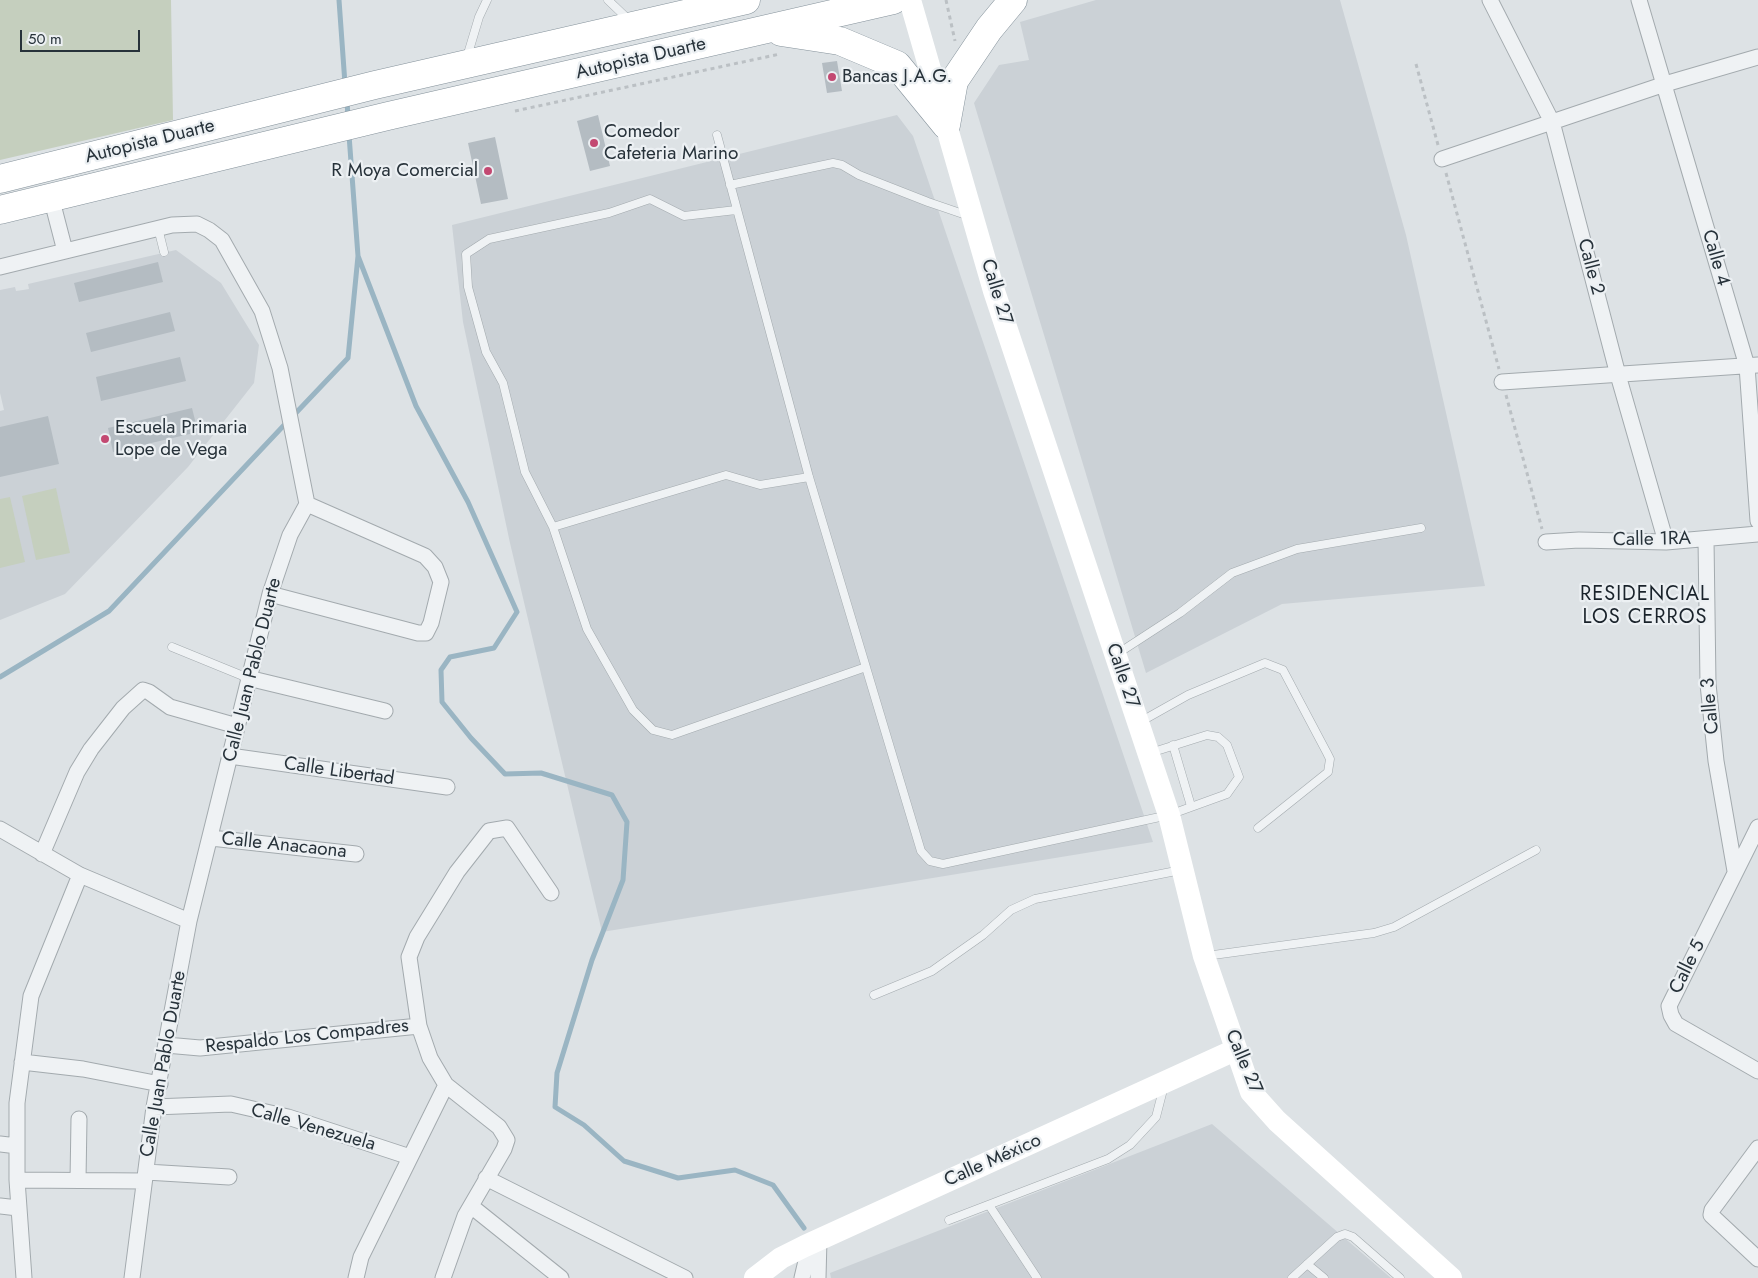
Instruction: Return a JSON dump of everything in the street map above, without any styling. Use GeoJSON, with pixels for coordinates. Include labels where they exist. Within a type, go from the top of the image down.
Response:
{"type":"FeatureCollection","features":[{"type":"Feature","properties":{"kind":"highway","name":"Autopista Duarte"},"geometry":{"type":"LineString","coordinates":[[0,179],[375,85],[746,0]]}},
{"type":"Feature","properties":{"kind":"highway","name":"Autopista Duarte"},"geometry":{"type":"LineString","coordinates":[[0,210],[388,116],[770,30],[893,0]]}},
{"type":"Feature","properties":{"kind":"highway"},"geometry":{"type":"LineString","coordinates":[[946,125],[954,81],[989,29],[1013,0]]}},
{"type":"Feature","properties":{"kind":"highway"},"geometry":{"type":"LineString","coordinates":[[770,30],[840,41],[897,66],[946,125]]}},
{"type":"Feature","properties":{"kind":"street","name":"Calle 27"},"geometry":{"type":"LineString","coordinates":[[910,0],[998,300],[1169,815],[1204,956],[1251,1092],[1276,1121],[1441,1272]]}},
{"type":"Feature","properties":{"kind":"street","name":"Calle 2"},"geometry":{"type":"LineString","coordinates":[[1490,0],[1552,122],[1618,375],[1666,542]]}},
{"type":"Feature","properties":{"kind":"street","name":"Calle 4"},"geometry":{"type":"LineString","coordinates":[[1639,0],[1753,365],[1758,521]]}},
{"type":"Feature","properties":{"kind":"street"},"geometry":{"type":"LineString","coordinates":[[1442,159],[1664,84],[1758,57]]}},
{"type":"Feature","properties":{"kind":"street"},"geometry":{"type":"LineString","coordinates":[[51,197],[64,251]]}},
{"type":"Feature","properties":{"kind":"street"},"geometry":{"type":"LineString","coordinates":[[0,267],[158,228],[197,224],[222,240],[262,311],[280,368],[307,504],[425,556],[435,567],[441,582],[431,623],[426,632],[418,634],[270,594]]}},
{"type":"Feature","properties":{"kind":"street"},"geometry":{"type":"LineString","coordinates":[[1502,382],[1753,365]]}},
{"type":"Feature","properties":{"kind":"street","name":"Calle Juan Pablo Duarte"},"geometry":{"type":"LineString","coordinates":[[132,1278],[154,1107],[160,1084],[189,921],[270,594],[290,535],[307,504]]}},
{"type":"Feature","properties":{"kind":"street","name":"Calle 1RA"},"geometry":{"type":"LineString","coordinates":[[1546,542],[1579,540],[1666,542],[1758,534]]}},
{"type":"Feature","properties":{"kind":"street","name":"Calle 3"},"geometry":{"type":"LineString","coordinates":[[1706,539],[1708,684],[1716,761],[1735,871]]}},
{"type":"Feature","properties":{"kind":"street"},"geometry":{"type":"LineString","coordinates":[[248,678],[385,711]]}},
{"type":"Feature","properties":{"kind":"street"},"geometry":{"type":"LineString","coordinates":[[42,854],[77,772],[91,749],[123,708],[143,690],[149,692],[170,707],[237,726]]}},
{"type":"Feature","properties":{"kind":"street","name":"Calle Libertad"},"geometry":{"type":"LineString","coordinates":[[230,756],[447,787]]}},
{"type":"Feature","properties":{"kind":"street","name":"Calle 5"},"geometry":{"type":"LineString","coordinates":[[1758,827],[1669,1006],[1676,1024],[1758,1071]]}},
{"type":"Feature","properties":{"kind":"street"},"geometry":{"type":"LineString","coordinates":[[443,1278],[471,1206],[507,1140],[499,1127],[446,1085],[430,1058],[419,1026],[408,957],[417,937],[456,872],[489,831],[507,828],[551,893]]}},
{"type":"Feature","properties":{"kind":"street"},"geometry":{"type":"LineString","coordinates":[[0,830],[80,875],[189,921]]}},
{"type":"Feature","properties":{"kind":"street","name":"Calle Anacaona"},"geometry":{"type":"LineString","coordinates":[[211,838],[356,854]]}},
{"type":"Feature","properties":{"kind":"street"},"geometry":{"type":"LineString","coordinates":[[24,1278],[18,1208],[17,1103],[31,996],[80,875]]}},
{"type":"Feature","properties":{"kind":"street","name":"Respaldo Los Compadres"},"geometry":{"type":"LineString","coordinates":[[166,1045],[200,1048],[419,1026]]}},
{"type":"Feature","properties":{"kind":"street","name":"Calle México"},"geometry":{"type":"LineString","coordinates":[[755,1278],[782,1258],[811,1243],[1165,1084],[1235,1050]]}},
{"type":"Feature","properties":{"kind":"street"},"geometry":{"type":"LineString","coordinates":[[22,1062],[83,1069],[160,1084]]}},
{"type":"Feature","properties":{"kind":"street"},"geometry":{"type":"LineString","coordinates":[[356,1278],[361,1257],[446,1085]]}},
{"type":"Feature","properties":{"kind":"street","name":"Calle Venezuela"},"geometry":{"type":"LineString","coordinates":[[154,1107],[231,1104],[288,1117],[410,1157]]}},
{"type":"Feature","properties":{"kind":"street"},"geometry":{"type":"LineString","coordinates":[[78,1180],[79,1119]]}},
{"type":"Feature","properties":{"kind":"street"},"geometry":{"type":"LineString","coordinates":[[0,1144],[17,1146]]}},
{"type":"Feature","properties":{"kind":"street"},"geometry":{"type":"LineString","coordinates":[[1757,1151],[1712,1210],[1711,1215],[1758,1259]]}},
{"type":"Feature","properties":{"kind":"street"},"geometry":{"type":"LineString","coordinates":[[17,1180],[78,1180],[145,1176],[229,1177]]}},
{"type":"Feature","properties":{"kind":"street"},"geometry":{"type":"LineString","coordinates":[[486,1178],[685,1278]]}},
{"type":"Feature","properties":{"kind":"street"},"geometry":{"type":"LineString","coordinates":[[0,1206],[18,1208]]}},
{"type":"Feature","properties":{"kind":"street"},"geometry":{"type":"LineString","coordinates":[[471,1206],[560,1278]]}},
{"type":"Feature","properties":{"kind":"street"},"geometry":{"type":"LineString","coordinates":[[802,1278],[811,1243]]}},
{"type":"Feature","properties":{"kind":"street"},"geometry":{"type":"LineString","coordinates":[[811,1243],[818,1278]]}},
{"type":"Feature","properties":{"kind":"lane"},"geometry":{"type":"LineString","coordinates":[[465,64],[479,18],[488,0]]}},
{"type":"Feature","properties":{"kind":"lane"},"geometry":{"type":"LineString","coordinates":[[608,0],[635,26]]}},
{"type":"Feature","properties":{"kind":"lane"},"geometry":{"type":"LineString","coordinates":[[717,135],[809,477],[921,851],[930,861],[943,864],[1169,815],[1227,794],[1239,777],[1227,745],[1218,737],[1207,735],[1148,753]]}},
{"type":"Feature","properties":{"kind":"lane"},"geometry":{"type":"LineString","coordinates":[[730,185],[832,163],[842,165],[860,175],[928,202],[973,217]]}},
{"type":"Feature","properties":{"kind":"lane"},"geometry":{"type":"LineString","coordinates":[[736,210],[684,216],[650,199],[609,213],[489,239],[466,254],[468,287],[486,352],[503,382],[526,472],[553,527],[587,630],[633,710],[654,730],[672,735],[866,667]]}},
{"type":"Feature","properties":{"kind":"lane"},"geometry":{"type":"LineString","coordinates":[[158,228],[164,252]]}},
{"type":"Feature","properties":{"kind":"lane"},"geometry":{"type":"LineString","coordinates":[[553,527],[726,475],[760,485],[809,477]]}},
{"type":"Feature","properties":{"kind":"lane"},"geometry":{"type":"LineString","coordinates":[[1115,655],[1180,612],[1232,573],[1296,549],[1421,528]]}},
{"type":"Feature","properties":{"kind":"lane"},"geometry":{"type":"LineString","coordinates":[[172,647],[248,678]]}},
{"type":"Feature","properties":{"kind":"lane"},"geometry":{"type":"LineString","coordinates":[[1138,723],[1188,695],[1265,663],[1283,670],[1327,752],[1330,759],[1328,772],[1258,828]]}},
{"type":"Feature","properties":{"kind":"lane"},"geometry":{"type":"LineString","coordinates":[[1173,745],[1191,806]]}},
{"type":"Feature","properties":{"kind":"lane"},"geometry":{"type":"LineString","coordinates":[[1204,956],[1374,933],[1394,927],[1536,850]]}},
{"type":"Feature","properties":{"kind":"lane"},"geometry":{"type":"LineString","coordinates":[[874,995],[932,971],[983,934],[1011,910],[1035,899],[1182,870]]}},
{"type":"Feature","properties":{"kind":"lane"},"geometry":{"type":"LineString","coordinates":[[949,1220],[1108,1159],[1130,1144],[1156,1117],[1165,1084]]}},
{"type":"Feature","properties":{"kind":"lane"},"geometry":{"type":"LineString","coordinates":[[989,1205],[1036,1278]]}},
{"type":"Feature","properties":{"kind":"lane"},"geometry":{"type":"LineString","coordinates":[[1292,1278],[1337,1237],[1345,1234],[1353,1237],[1400,1278]]}},
{"type":"Feature","properties":{"kind":"lane"},"geometry":{"type":"LineString","coordinates":[[1308,1264],[1324,1278]]}},
{"type":"Feature","properties":{"kind":"path"},"geometry":{"type":"LineString","coordinates":[[946,0],[957,49]]}},
{"type":"Feature","properties":{"kind":"path"},"geometry":{"type":"LineString","coordinates":[[512,111],[782,54]]}},
{"type":"Feature","properties":{"kind":"path"},"geometry":{"type":"LineString","coordinates":[[1416,64],[1546,542]]}},
{"type":"Feature","properties":{"kind":"shaded area"},"geometry":{"type":"Polygon","coordinates":[[[1096,0],[1340,0],[1406,235],[1485,586],[1282,604],[1146,673],[974,103],[999,65],[1029,60],[1020,22],[1096,0]]]}},
{"type":"Feature","properties":{"kind":"shaded area"},"geometry":{"type":"Polygon","coordinates":[[[897,115],[913,136],[1153,842],[602,932],[510,543],[463,322],[452,225],[897,115]]]}},
{"type":"Feature","properties":{"kind":"shaded area","name":"Escuela Primaria Lope de Vega"},"geometry":{"type":"Polygon","coordinates":[[[176,250],[221,283],[259,345],[254,383],[188,467],[65,594],[0,620],[0,411],[4,410],[0,393],[0,290],[15,287],[16,291],[29,289],[28,284],[176,250]]]}},
{"type":"Feature","properties":{"kind":"shaded area"},"geometry":{"type":"Polygon","coordinates":[[[1212,1124],[1391,1278],[831,1278],[830,1273],[1212,1124]]]}},
{"type":"Feature","properties":{"kind":"green space"},"geometry":{"type":"Polygon","coordinates":[[[0,0],[171,0],[173,120],[0,160],[0,0]]]}},
{"type":"Feature","properties":{"kind":"green space"},"geometry":{"type":"Polygon","coordinates":[[[56,488],[70,553],[36,560],[22,496],[56,488]]]}},
{"type":"Feature","properties":{"kind":"green space"},"geometry":{"type":"Polygon","coordinates":[[[10,497],[25,562],[0,568],[0,499],[10,497]]]}},
{"type":"Feature","properties":{"kind":"building","name":"Bancas J.A.G."},"geometry":{"type":"Polygon","coordinates":[[[837,61],[842,91],[827,93],[822,63],[837,61]]]}},
{"type":"Feature","properties":{"kind":"building","name":"Comedor Cafeteria Marino"},"geometry":{"type":"Polygon","coordinates":[[[598,115],[610,166],[590,171],[577,121],[598,115]]]}},
{"type":"Feature","properties":{"kind":"building","name":"R Moya Comercial"},"geometry":{"type":"Polygon","coordinates":[[[495,137],[508,199],[481,204],[468,143],[495,137]]]}},
{"type":"Feature","properties":{"kind":"building"},"geometry":{"type":"Polygon","coordinates":[[[158,262],[163,282],[79,302],[74,283],[158,262]]]}},
{"type":"Feature","properties":{"kind":"building"},"geometry":{"type":"Polygon","coordinates":[[[170,312],[175,331],[91,352],[86,333],[170,312]]]}},
{"type":"Feature","properties":{"kind":"building"},"geometry":{"type":"Polygon","coordinates":[[[180,357],[186,381],[101,401],[96,377],[180,357]]]}},
{"type":"Feature","properties":{"kind":"building"},"geometry":{"type":"Polygon","coordinates":[[[192,408],[198,432],[113,452],[108,428],[192,408]]]}},
{"type":"Feature","properties":{"kind":"building"},"geometry":{"type":"Polygon","coordinates":[[[48,416],[59,464],[0,477],[0,427],[48,416]]]}},
{"type":"Feature","properties":{"kind":"waterway"},"geometry":{"type":"LineString","coordinates":[[339,0],[345,84]]}},
{"type":"Feature","properties":{"kind":"waterway"},"geometry":{"type":"LineString","coordinates":[[347,100],[348,119]]}},
{"type":"Feature","properties":{"kind":"waterway"},"geometry":{"type":"LineString","coordinates":[[293,416],[348,358],[358,256],[349,135]]}},
{"type":"Feature","properties":{"kind":"waterway"},"geometry":{"type":"LineString","coordinates":[[358,256],[416,406],[468,502],[517,612],[494,648],[450,657],[441,670],[442,702],[471,738],[505,774],[541,773],[612,795],[627,822],[623,880],[592,960],[557,1073],[555,1107],[584,1125],[624,1161],[678,1178],[735,1170],[773,1185],[804,1228]]}},
{"type":"Feature","properties":{"kind":"waterway"},"geometry":{"type":"LineString","coordinates":[[0,677],[109,611],[287,422]]}},
{"type":"Feature","properties":{"kind":"place","name":"Bancas J.A.G."},"geometry":{"type":"Point","coordinates":[832,77]}},
{"type":"Feature","properties":{"kind":"place","name":"Comedor Cafeteria Marino"},"geometry":{"type":"Point","coordinates":[594,143]}},
{"type":"Feature","properties":{"kind":"place","name":"R Moya Comercial"},"geometry":{"type":"Point","coordinates":[488,171]}},
{"type":"Feature","properties":{"kind":"place","name":"Escuela Primaria Lope de Vega"},"geometry":{"type":"Point","coordinates":[105,439]}},
{"type":"Feature","properties":{"kind":"district","name":"RESIDENCIAL LOS CERROS"},"geometry":{"type":"Point","coordinates":[1645,606]}}]}
